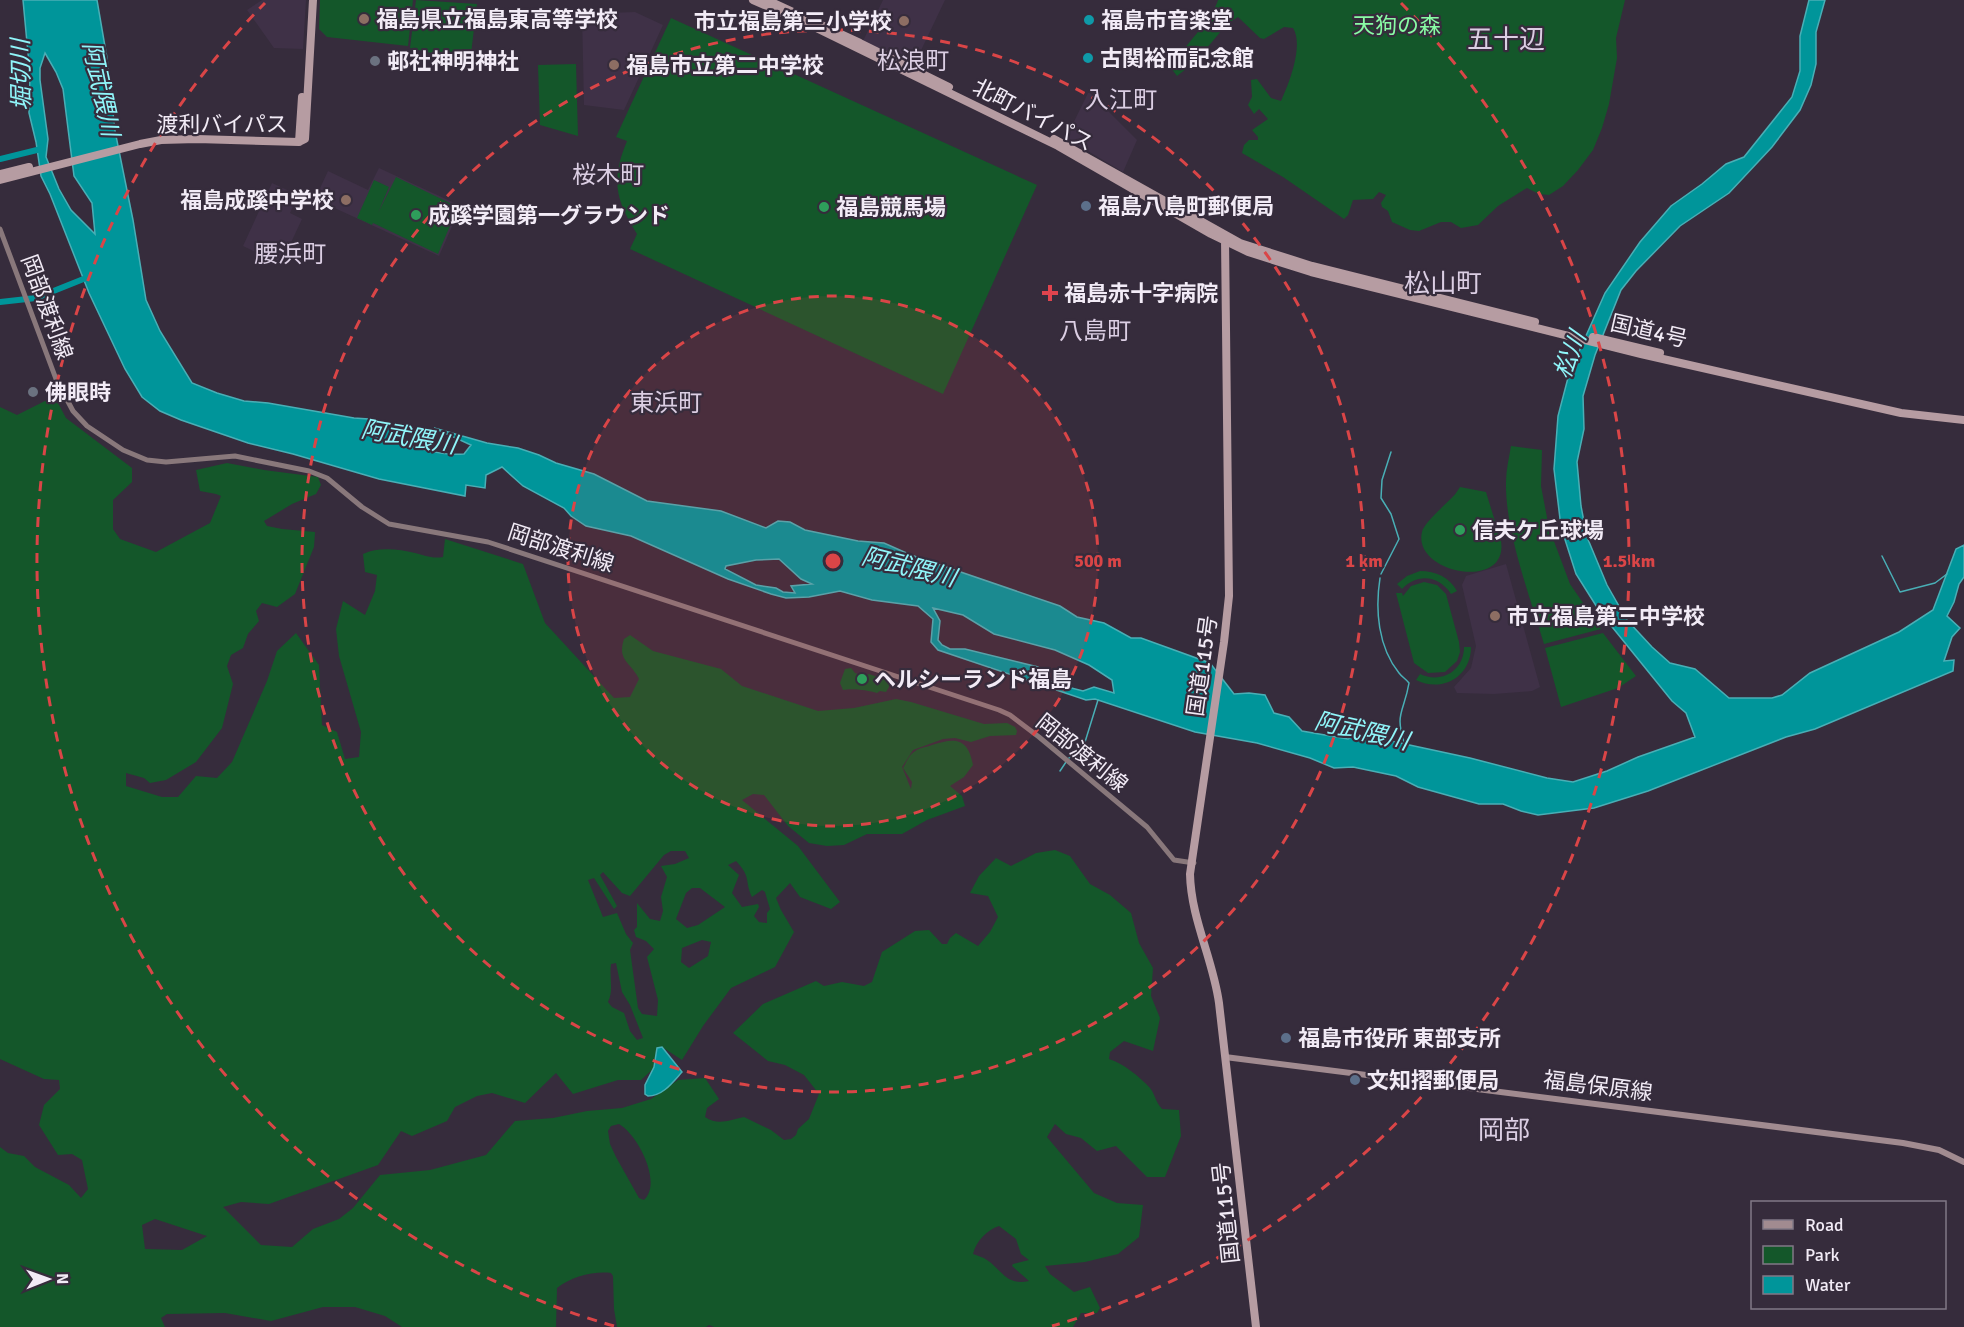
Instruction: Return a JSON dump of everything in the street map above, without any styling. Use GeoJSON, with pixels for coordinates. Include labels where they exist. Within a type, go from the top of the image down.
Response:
{"type":"FeatureCollection","features":[{"type":"Feature","properties":{"kind":"highway","name":"渡利バイパス"},"geometry":{"type":"LineString","coordinates":[[301,139],[308,0]]}},
{"type":"Feature","properties":{"kind":"highway","name":"渡利バイパス"},"geometry":{"type":"LineString","coordinates":[[301,139],[313,0]]}},
{"type":"Feature","properties":{"kind":"highway","name":"北町バイパス"},"geometry":{"type":"LineString","coordinates":[[753,0],[806,23],[1058,146],[1228,240]]}},
{"type":"Feature","properties":{"kind":"highway","name":"北町バイパス"},"geometry":{"type":"LineString","coordinates":[[767,0],[850,38],[1061,142],[1228,240]]}},
{"type":"Feature","properties":{"kind":"highway","name":"渡利バイパス"},"geometry":{"type":"LineString","coordinates":[[0,180],[26,171],[139,142],[187,139],[301,139]]}},
{"type":"Feature","properties":{"kind":"highway","name":"渡利バイパス"},"geometry":{"type":"LineString","coordinates":[[0,174],[26,171]]}},
{"type":"Feature","properties":{"kind":"highway","name":"国道4号"},"geometry":{"type":"LineString","coordinates":[[1228,240],[1292,260],[1552,329],[1878,408],[1919,416],[1964,418]]}},
{"type":"Feature","properties":{"kind":"highway","name":"国道115号"},"geometry":{"type":"LineString","coordinates":[[1228,240],[1229,596],[1226,642],[1193,863],[1192,903],[1215,977],[1227,1057],[1256,1327]]}},
{"type":"Feature","properties":{"kind":"main road","name":"岡部渡利線"},"geometry":{"type":"LineString","coordinates":[[0,229],[56,379],[74,411],[87,426],[137,457],[166,462],[235,456],[309,471],[327,478],[363,507],[389,524],[488,542],[999,710],[1010,715],[1039,737],[1142,823],[1174,860],[1193,863]]}},
{"type":"Feature","properties":{"kind":"main road","name":"福島保原線"},"geometry":{"type":"LineString","coordinates":[[1227,1057],[1903,1143],[1939,1150],[1964,1162]]}},
{"type":"Feature","properties":{"kind":"shaded area"},"geometry":{"type":"Polygon","coordinates":[[[262,0],[306,0],[303,49],[274,48],[247,10],[262,0]]]}},
{"type":"Feature","properties":{"kind":"shaded area","name":"市立福島第三小学校"},"geometry":{"type":"Polygon","coordinates":[[[883,0],[945,0],[914,65],[863,41],[883,0]]]}},
{"type":"Feature","properties":{"kind":"shaded area","name":"福島市立第二中学校"},"geometry":{"type":"Polygon","coordinates":[[[635,12],[663,25],[624,110],[584,105],[582,14],[635,12]]]}},
{"type":"Feature","properties":{"kind":"shaded area"},"geometry":{"type":"Polygon","coordinates":[[[1088,93],[1137,140],[1123,172],[1066,138],[1088,93]]]}},
{"type":"Feature","properties":{"kind":"shaded area"},"geometry":{"type":"Polygon","coordinates":[[[379,168],[461,206],[439,256],[315,199],[328,171],[368,190],[379,168]]]}},
{"type":"Feature","properties":{"kind":"shaded area"},"geometry":{"type":"Polygon","coordinates":[[[272,183],[298,195],[290,213],[302,219],[281,264],[243,246],[272,183]]]}},
{"type":"Feature","properties":{"kind":"shaded area","name":"市立福島第三中学校"},"geometry":{"type":"Polygon","coordinates":[[[1506,564],[1540,687],[1532,691],[1494,694],[1457,693],[1454,687],[1471,668],[1476,646],[1462,585],[1466,576],[1506,564]]]}},
{"type":"Feature","properties":{"kind":"green space","name":"福島県立福島東高等学校"},"geometry":{"type":"Polygon","coordinates":[[[320,0],[413,0],[408,46],[327,37],[319,29],[320,0]]]}},
{"type":"Feature","properties":{"kind":"green space"},"geometry":{"type":"Polygon","coordinates":[[[416,0],[477,4],[470,62],[410,48],[416,0]]]}},
{"type":"Feature","properties":{"kind":"green space","name":"天狗の森"},"geometry":{"type":"Polygon","coordinates":[[[1218,0],[1625,0],[1616,38],[1617,58],[1609,104],[1593,150],[1578,170],[1563,186],[1549,195],[1539,194],[1527,188],[1498,206],[1478,225],[1461,228],[1451,222],[1441,222],[1419,231],[1410,230],[1392,222],[1388,211],[1382,207],[1381,203],[1386,195],[1379,192],[1373,199],[1353,200],[1348,215],[1344,219],[1283,177],[1242,153],[1244,145],[1249,140],[1258,140],[1252,130],[1268,119],[1259,109],[1254,114],[1248,105],[1252,97],[1251,80],[1257,79],[1271,98],[1281,101],[1294,64],[1296,35],[1293,28],[1284,27],[1264,39],[1260,38],[1238,17],[1227,24],[1196,61],[1177,76],[1168,64],[1196,34],[1218,0]]]}},
{"type":"Feature","properties":{"kind":"green space","name":"福島競馬場"},"geometry":{"type":"Polygon","coordinates":[[[671,18],[1037,185],[943,394],[630,249],[637,234],[620,200],[617,178],[627,141],[616,137],[671,18]]]}},
{"type":"Feature","properties":{"kind":"green space"},"geometry":{"type":"Polygon","coordinates":[[[576,64],[578,136],[540,125],[538,65],[576,64]]]}},
{"type":"Feature","properties":{"kind":"green space","name":"成蹊学園第一グラウンド"},"geometry":{"type":"Polygon","coordinates":[[[396,177],[458,207],[438,254],[373,223],[372,225],[357,218],[374,180],[389,187],[378,213],[396,177]]]}},
{"type":"Feature","properties":{"kind":"green space"},"geometry":{"type":"Polygon","coordinates":[[[45,401],[58,403],[66,418],[132,468],[132,482],[113,500],[113,529],[120,539],[156,552],[210,523],[221,496],[200,491],[196,470],[227,463],[318,477],[321,485],[316,494],[292,504],[264,521],[267,526],[315,532],[314,547],[295,594],[277,607],[262,603],[256,611],[259,621],[248,634],[243,648],[231,655],[227,666],[233,684],[222,728],[196,762],[166,780],[150,783],[144,778],[126,773],[126,786],[162,797],[178,797],[196,776],[217,778],[232,762],[267,681],[277,651],[296,633],[319,665],[322,725],[337,732],[345,759],[359,757],[361,732],[339,656],[336,629],[343,601],[365,615],[375,591],[377,575],[365,572],[363,554],[388,549],[443,557],[445,539],[523,564],[545,623],[614,698],[630,697],[639,679],[623,657],[624,639],[630,635],[653,651],[721,669],[742,686],[818,711],[854,708],[896,699],[984,724],[1007,723],[1015,727],[1017,731],[1016,735],[990,736],[971,742],[955,738],[943,739],[913,750],[902,767],[911,789],[912,782],[903,768],[911,755],[920,749],[940,742],[960,742],[968,749],[973,765],[964,777],[950,786],[962,796],[965,806],[927,820],[902,834],[867,834],[844,845],[827,846],[809,843],[788,826],[764,795],[753,794],[742,800],[798,846],[840,902],[831,909],[800,897],[790,883],[776,898],[794,932],[775,967],[731,988],[682,1060],[662,1047],[657,1049],[653,1069],[641,1080],[618,1080],[573,1094],[556,1073],[525,1103],[492,1093],[477,1096],[455,1107],[447,1121],[412,1136],[401,1131],[378,1165],[269,1204],[241,1202],[223,1207],[261,1245],[292,1247],[313,1229],[339,1219],[353,1208],[380,1175],[430,1170],[486,1155],[515,1121],[622,1108],[651,1099],[678,1080],[705,1078],[719,1099],[707,1108],[705,1117],[710,1120],[724,1122],[744,1117],[771,1130],[784,1140],[791,1139],[809,1119],[819,1094],[804,1075],[785,1065],[768,1061],[733,1033],[763,1004],[816,981],[824,986],[842,982],[864,986],[872,982],[882,952],[915,931],[929,930],[942,944],[947,944],[956,933],[978,946],[990,932],[998,917],[988,896],[970,893],[979,876],[996,858],[1011,866],[1036,853],[1055,850],[1070,856],[1090,884],[1110,895],[1131,913],[1139,943],[1153,968],[1151,996],[1160,1018],[1153,1051],[1124,1041],[1110,1052],[1109,1059],[1141,1079],[1152,1090],[1162,1109],[1179,1110],[1181,1136],[1165,1177],[1147,1177],[1116,1146],[1097,1151],[1081,1138],[1066,1134],[1055,1124],[1047,1137],[1094,1193],[1117,1203],[1143,1205],[1139,1237],[1118,1254],[1085,1262],[1045,1266],[1050,1274],[1074,1292],[1090,1287],[1100,1308],[1097,1313],[1081,1313],[1073,1327],[714,1327],[709,1325],[706,1327],[617,1327],[613,1276],[611,1273],[604,1273],[575,1278],[557,1288],[556,1327],[402,1327],[385,1316],[355,1307],[323,1307],[271,1321],[225,1313],[167,1314],[161,1318],[165,1327],[0,1327],[0,1147],[8,1153],[24,1156],[35,1167],[69,1185],[81,1198],[88,1189],[82,1160],[72,1154],[58,1155],[39,1125],[44,1105],[60,1089],[59,1080],[44,1079],[0,1059],[0,407],[17,415],[45,401]],[[671,851],[664,855],[630,896],[622,893],[603,872],[600,875],[617,906],[614,909],[594,878],[588,880],[603,917],[617,913],[626,934],[633,943],[630,950],[638,1008],[642,1014],[657,1016],[658,1000],[647,957],[654,949],[646,941],[636,937],[634,930],[637,927],[637,903],[650,919],[660,921],[663,911],[661,897],[667,877],[661,866],[675,864],[689,858],[685,851],[671,851]],[[736,861],[728,865],[739,875],[732,893],[742,907],[758,904],[759,907],[754,916],[759,922],[767,923],[767,913],[770,909],[765,892],[762,890],[752,897],[746,875],[741,867],[736,861]],[[692,888],[686,893],[676,919],[687,928],[698,925],[725,907],[700,888],[692,888]],[[702,940],[682,948],[681,962],[689,968],[708,956],[711,942],[702,940]],[[616,963],[611,964],[611,993],[608,1002],[612,1007],[624,1013],[630,1031],[637,1040],[643,1038],[630,1005],[622,992],[616,963]],[[619,1124],[611,1126],[608,1131],[610,1144],[616,1157],[639,1198],[644,1200],[651,1182],[640,1148],[626,1129],[619,1124]],[[155,1219],[142,1225],[145,1249],[182,1250],[207,1236],[155,1219]],[[999,1226],[990,1230],[979,1240],[973,1254],[987,1260],[1010,1279],[1021,1282],[1029,1281],[1012,1266],[1029,1260],[1021,1254],[1016,1239],[999,1226]]]}},
{"type":"Feature","properties":{"kind":"green space"},"geometry":{"type":"Polygon","coordinates":[[[1511,446],[1542,450],[1541,486],[1549,528],[1570,584],[1601,629],[1544,644],[1519,564],[1510,522],[1506,482],[1511,446]]]}},
{"type":"Feature","properties":{"kind":"green space","name":"信夫ケ丘球場"},"geometry":{"type":"Polygon","coordinates":[[[1460,487],[1486,492],[1501,541],[1499,557],[1491,567],[1477,571],[1461,571],[1431,558],[1423,546],[1424,528],[1460,487]]]}},
{"type":"Feature","properties":{"kind":"green space"},"geometry":{"type":"Polygon","coordinates":[[[1420,571],[1441,576],[1457,591],[1451,594],[1440,583],[1428,578],[1414,580],[1402,589],[1397,584],[1407,576],[1420,571]]]}},
{"type":"Feature","properties":{"kind":"green space"},"geometry":{"type":"Polygon","coordinates":[[[1424,582],[1437,585],[1446,594],[1459,642],[1460,652],[1457,661],[1445,672],[1428,673],[1414,663],[1396,593],[1402,593],[1403,596],[1411,586],[1424,582]]]}},
{"type":"Feature","properties":{"kind":"green space"},"geometry":{"type":"Polygon","coordinates":[[[1603,633],[1636,676],[1618,688],[1561,707],[1545,648],[1603,633]]]}},
{"type":"Feature","properties":{"kind":"green space"},"geometry":{"type":"Polygon","coordinates":[[[1464,647],[1471,647],[1470,658],[1466,667],[1453,680],[1436,685],[1416,680],[1420,674],[1436,677],[1456,669],[1464,647]]]}},
{"type":"Feature","properties":{"kind":"green space","name":"ヘルシーランド福島"},"geometry":{"type":"Polygon","coordinates":[[[851,668],[855,673],[864,676],[869,674],[889,681],[889,687],[886,692],[877,693],[843,690],[840,683],[845,669],[851,668]]]}},
{"type":"Feature","properties":{"kind":"water","name":"阿武隈川"},"geometry":{"type":"Polygon","coordinates":[[[23,0],[97,0],[107,58],[115,131],[146,300],[160,331],[192,383],[244,401],[369,419],[387,424],[396,431],[392,439],[428,451],[464,454],[471,445],[434,428],[539,455],[556,463],[594,474],[647,501],[721,511],[766,528],[778,521],[790,522],[805,530],[858,541],[884,543],[911,555],[1060,606],[1077,617],[1104,623],[1131,638],[1141,638],[1210,663],[1234,694],[1265,695],[1274,713],[1289,717],[1302,731],[1348,739],[1356,735],[1377,738],[1573,782],[1695,737],[1686,713],[1672,701],[1600,612],[1576,574],[1561,527],[1554,469],[1558,416],[1569,374],[1605,293],[1640,242],[1671,206],[1726,164],[1744,157],[1792,97],[1800,71],[1800,36],[1809,0],[1825,0],[1816,32],[1816,64],[1811,85],[1800,110],[1772,147],[1729,193],[1680,226],[1636,271],[1621,290],[1595,355],[1583,396],[1584,429],[1577,462],[1581,506],[1587,537],[1607,585],[1627,620],[1670,663],[1695,669],[1729,698],[1772,698],[1782,695],[1810,673],[1899,632],[1933,610],[1956,549],[1964,545],[1964,577],[1947,616],[1960,628],[1952,637],[1944,661],[1954,660],[1953,671],[1815,729],[1786,737],[1648,791],[1594,808],[1538,815],[1503,804],[1479,804],[1418,787],[1396,776],[1353,767],[1334,768],[1310,758],[1257,743],[1195,732],[1095,699],[1086,700],[938,650],[931,642],[933,619],[918,606],[872,600],[840,591],[809,597],[786,598],[771,594],[728,579],[631,536],[586,526],[564,508],[523,486],[502,467],[486,475],[485,488],[466,485],[465,496],[379,479],[248,443],[160,411],[142,397],[125,369],[89,293],[41,176],[29,113],[30,75],[23,0]],[[45,53],[40,68],[40,80],[48,139],[46,157],[59,189],[71,210],[95,234],[92,203],[74,176],[63,89],[45,53]],[[779,559],[756,560],[726,566],[725,569],[756,585],[776,588],[783,592],[795,593],[791,586],[812,584],[801,579],[779,559]],[[933,608],[940,621],[938,640],[950,649],[965,649],[1038,667],[1052,683],[1083,691],[1094,687],[1114,693],[1112,680],[1089,665],[1055,650],[994,634],[963,615],[933,608]]]}},
{"type":"Feature","properties":{"kind":"water"},"geometry":{"type":"Polygon","coordinates":[[[662,1047],[682,1072],[663,1091],[648,1096],[645,1094],[645,1085],[654,1067],[657,1048],[662,1047]]]}},
{"type":"Feature","properties":{"kind":"waterway","name":"堀切川"},"geometry":{"type":"LineString","coordinates":[[0,159],[41,149],[41,147]]}},
{"type":"Feature","properties":{"kind":"waterway"},"geometry":{"type":"LineString","coordinates":[[0,302],[36,298],[91,276]]}},
{"type":"Feature","properties":{"kind":"waterway"},"geometry":{"type":"LineString","coordinates":[[1381,574],[1399,539],[1391,514],[1381,498],[1382,480],[1391,452]]}},
{"type":"Feature","properties":{"kind":"waterway"},"geometry":{"type":"LineString","coordinates":[[1882,556],[1900,592],[1935,583],[1947,574]]}},
{"type":"Feature","properties":{"kind":"waterway","name":"阿武隈川"},"geometry":{"type":"LineString","coordinates":[[1380,578],[1378,615],[1382,640],[1392,663],[1409,683],[1400,719],[1405,745]]}},
{"type":"Feature","properties":{"kind":"waterway"},"geometry":{"type":"LineString","coordinates":[[1069,758],[1085,742],[1098,700]]}},
{"type":"Feature","properties":{"kind":"waterway"},"geometry":{"type":"LineString","coordinates":[[1060,771],[1066,762]]}},
{"type":"Feature","properties":{"kind":"place","name":"福島県立福島東高等学校"},"geometry":{"type":"Point","coordinates":[364,19]}},
{"type":"Feature","properties":{"kind":"place","name":"福島市音楽堂"},"geometry":{"type":"Point","coordinates":[1089,20]}},
{"type":"Feature","properties":{"kind":"place","name":"市立福島第三小学校"},"geometry":{"type":"Point","coordinates":[904,21]}},
{"type":"Feature","properties":{"kind":"place","name":"古関裕而記念館"},"geometry":{"type":"Point","coordinates":[1088,58]}},
{"type":"Feature","properties":{"kind":"place","name":"邨社神明神社"},"geometry":{"type":"Point","coordinates":[375,61]}},
{"type":"Feature","properties":{"kind":"place","name":"福島市立第二中学校"},"geometry":{"type":"Point","coordinates":[614,65]}},
{"type":"Feature","properties":{"kind":"place","name":"福島成蹊中学校"},"geometry":{"type":"Point","coordinates":[346,200]}},
{"type":"Feature","properties":{"kind":"place","name":"福島八島町郵便局"},"geometry":{"type":"Point","coordinates":[1086,206]}},
{"type":"Feature","properties":{"kind":"place","name":"福島競馬場"},"geometry":{"type":"Point","coordinates":[824,207]}},
{"type":"Feature","properties":{"kind":"place","name":"成蹊学園第一グラウンド"},"geometry":{"type":"Point","coordinates":[416,215]}},
{"type":"Feature","properties":{"kind":"place","name":"福島赤十字病院"},"geometry":{"type":"Point","coordinates":[1050,293]}},
{"type":"Feature","properties":{"kind":"place","name":"佛眼時"},"geometry":{"type":"Point","coordinates":[33,392]}},
{"type":"Feature","properties":{"kind":"place","name":"信夫ケ丘球場"},"geometry":{"type":"Point","coordinates":[1460,530]}},
{"type":"Feature","properties":{"kind":"place","name":"市立福島第三中学校"},"geometry":{"type":"Point","coordinates":[1495,616]}},
{"type":"Feature","properties":{"kind":"place","name":"ヘルシーランド福島"},"geometry":{"type":"Point","coordinates":[862,679]}},
{"type":"Feature","properties":{"kind":"place","name":"福島市役所 東部支所"},"geometry":{"type":"Point","coordinates":[1286,1038]}},
{"type":"Feature","properties":{"kind":"place","name":"文知摺郵便局"},"geometry":{"type":"Point","coordinates":[1355,1080]}},
{"type":"Feature","properties":{"kind":"district","name":"五十辺"},"geometry":{"type":"Point","coordinates":[1506,40]}},
{"type":"Feature","properties":{"kind":"district","name":"松浪町"},"geometry":{"type":"Point","coordinates":[913,61]}},
{"type":"Feature","properties":{"kind":"district","name":"入江町"},"geometry":{"type":"Point","coordinates":[1121,100]}},
{"type":"Feature","properties":{"kind":"district","name":"桜木町"},"geometry":{"type":"Point","coordinates":[608,175]}},
{"type":"Feature","properties":{"kind":"district","name":"腰浜町"},"geometry":{"type":"Point","coordinates":[290,254]}},
{"type":"Feature","properties":{"kind":"district","name":"松山町"},"geometry":{"type":"Point","coordinates":[1443,284]}},
{"type":"Feature","properties":{"kind":"district","name":"八島町"},"geometry":{"type":"Point","coordinates":[1095,331]}},
{"type":"Feature","properties":{"kind":"district","name":"東浜町"},"geometry":{"type":"Point","coordinates":[666,403]}},
{"type":"Feature","properties":{"kind":"district","name":"岡部"},"geometry":{"type":"Point","coordinates":[1504,1131]}},
{"type":"Feature","properties":{"kind":"water label","name":"松川"},"geometry":{"type":"Point","coordinates":[1570,355]}}]}
